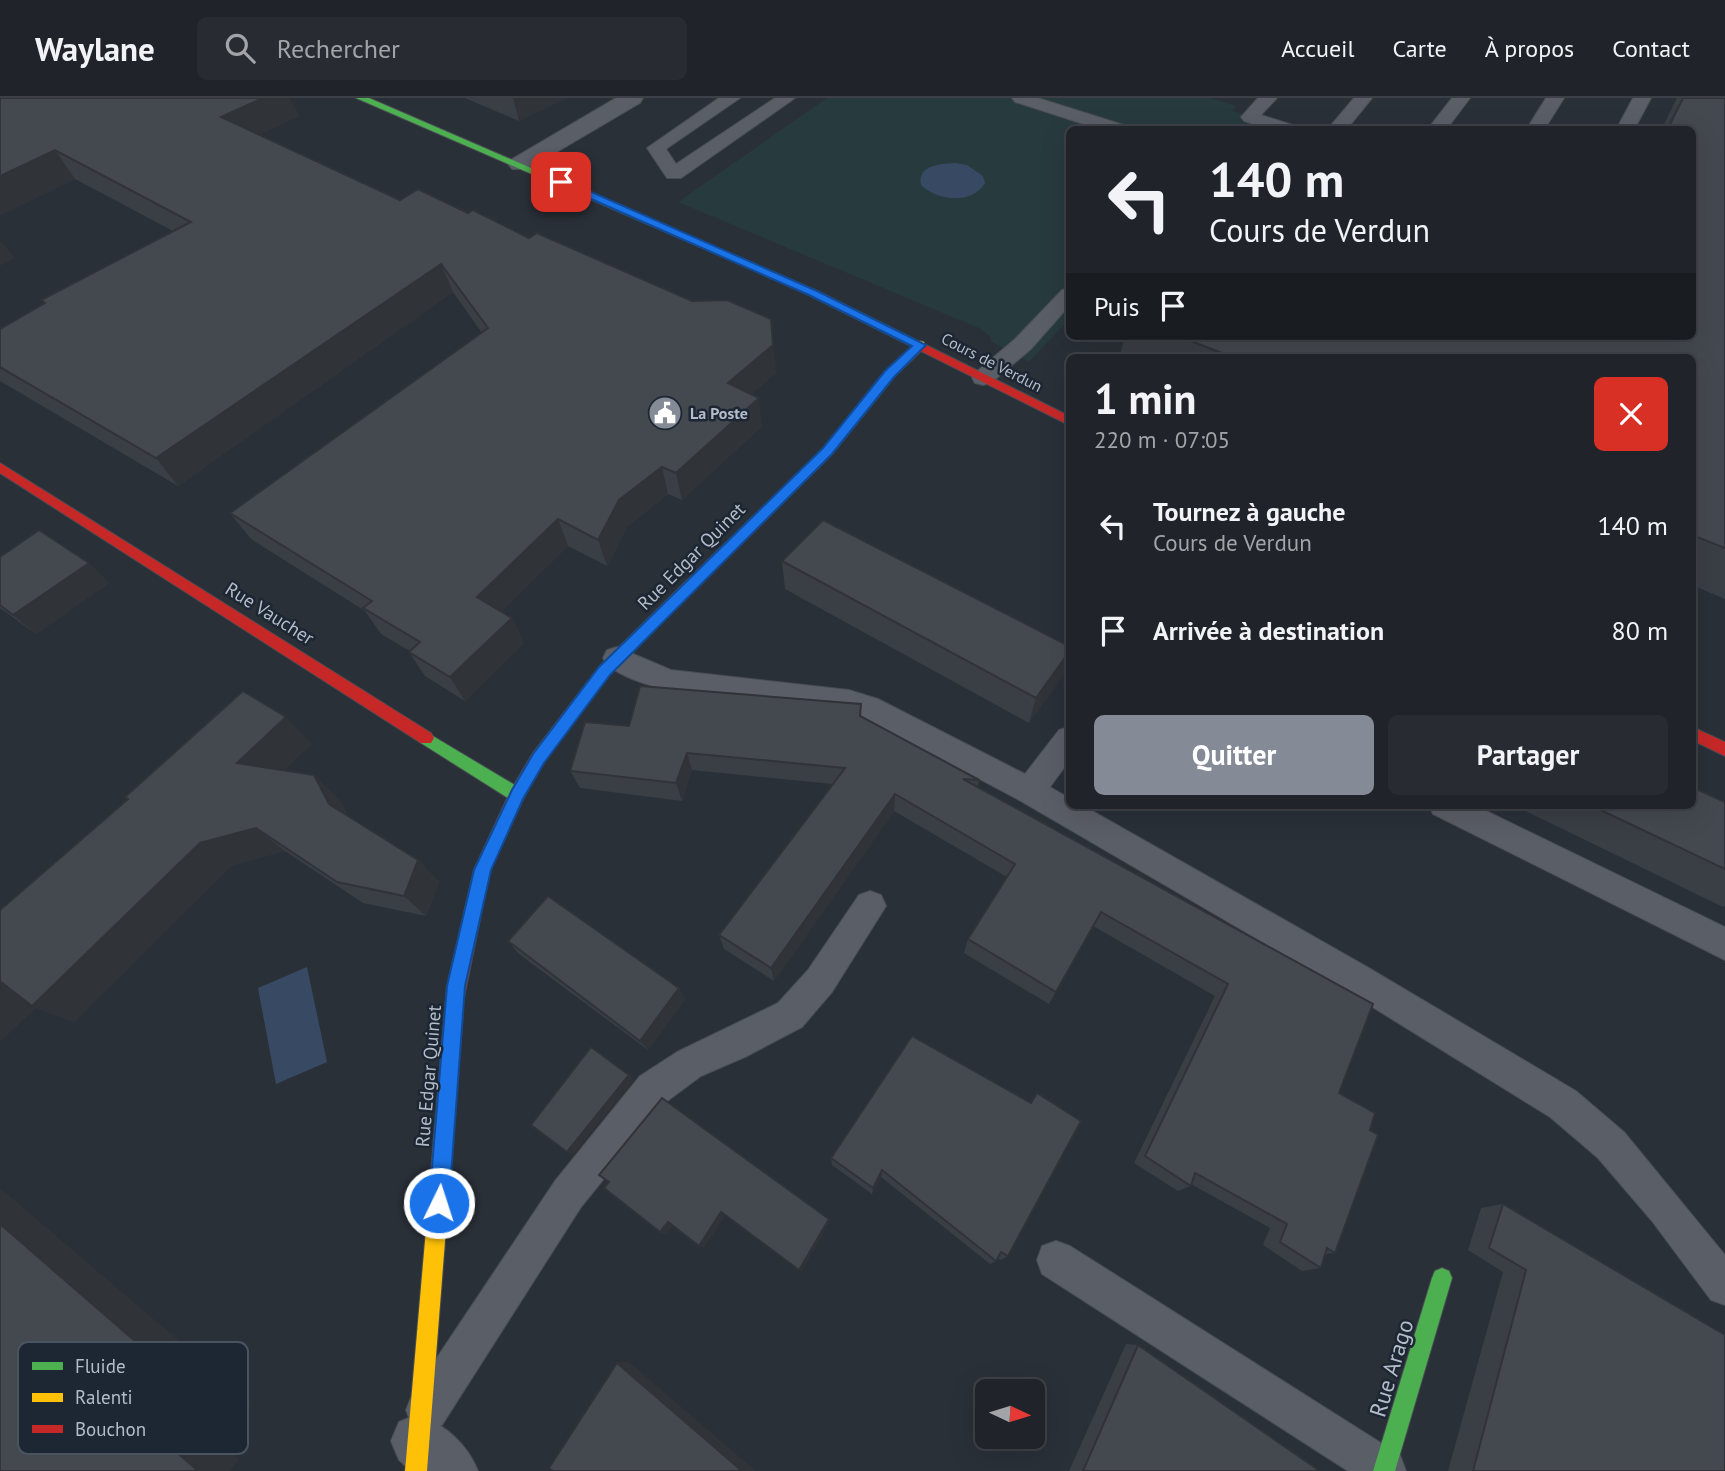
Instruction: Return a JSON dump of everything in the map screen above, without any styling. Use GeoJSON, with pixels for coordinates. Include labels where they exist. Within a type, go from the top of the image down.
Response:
{"type":"FeatureCollection","features":[{"type":"Feature","properties":{"kind":"street","name":"Cours de Verdun"},"geometry":{"type":"LineString","coordinates":[[361,98],[681,233],[920,345],[1066,420]]}},
{"type":"Feature","properties":{"kind":"street"},"geometry":{"type":"LineString","coordinates":[[520,164],[632,98]]}},
{"type":"Feature","properties":{"kind":"street","name":"Rue Edgar Quinet"},"geometry":{"type":"LineString","coordinates":[[427,1451],[456,986],[482,870],[517,795],[560,729],[617,658],[828,451],[890,374],[920,345]]}},
{"type":"Feature","properties":{"kind":"street","name":"Rue Vaucher"},"geometry":{"type":"LineString","coordinates":[[0,467],[517,795]]}},
{"type":"Feature","properties":{"kind":"street"},"geometry":{"type":"LineString","coordinates":[[1696,735],[1725,749]]}},
{"type":"Feature","properties":{"kind":"street","name":"Rue Arago"},"geometry":{"type":"LineString","coordinates":[[1384,1471],[1442,1278]]}},
{"type":"Feature","properties":{"kind":"lane"},"geometry":{"type":"LineString","coordinates":[[731,98],[656,148],[674,174],[786,98]]}},
{"type":"Feature","properties":{"kind":"lane"},"geometry":{"type":"LineString","coordinates":[[1021,98],[1108,126]]}},
{"type":"Feature","properties":{"kind":"lane"},"geometry":{"type":"LineString","coordinates":[[1240,126],[1268,98]]}},
{"type":"Feature","properties":{"kind":"lane"},"geometry":{"type":"LineString","coordinates":[[1339,126],[1363,98]]}},
{"type":"Feature","properties":{"kind":"lane"},"geometry":{"type":"LineString","coordinates":[[1439,126],[1461,98]]}},
{"type":"Feature","properties":{"kind":"lane"},"geometry":{"type":"LineString","coordinates":[[1538,126],[1555,98]]}},
{"type":"Feature","properties":{"kind":"lane"},"geometry":{"type":"LineString","coordinates":[[1627,126],[1642,98]]}},
{"type":"Feature","properties":{"kind":"lane"},"geometry":{"type":"LineString","coordinates":[[1250,117],[1278,126]]}},
{"type":"Feature","properties":{"kind":"lane"},"geometry":{"type":"LineString","coordinates":[[983,379],[1023,344],[1066,297]]}},
{"type":"Feature","properties":{"kind":"lane"},"geometry":{"type":"LineString","coordinates":[[617,658],[646,673],[671,681],[849,702],[878,710],[1030,791],[1357,979],[1563,1104],[1611,1145],[1665,1208],[1725,1286]]}},
{"type":"Feature","properties":{"kind":"lane"},"geometry":{"type":"LineString","coordinates":[[1030,791],[1066,743]]}},
{"type":"Feature","properties":{"kind":"lane"},"geometry":{"type":"LineString","coordinates":[[1452,809],[1725,944]]}},
{"type":"Feature","properties":{"kind":"lane"},"geometry":{"type":"LineString","coordinates":[[427,1451],[568,1194],[653,1089],[689,1064],[733,1045],[790,1015],[820,981],[870,906]]}},
{"type":"Feature","properties":{"kind":"lane"},"geometry":{"type":"LineString","coordinates":[[1056,1260],[1384,1471]]}},
{"type":"Feature","properties":{"kind":"green space"},"geometry":{"type":"Polygon","coordinates":[[[827,98],[1211,98],[1236,106],[1233,111],[1258,118],[1251,126],[1066,126],[1066,322],[1029,362],[992,342],[981,329],[678,202],[827,98]]]}},
{"type":"Feature","properties":{"kind":"water"},"geometry":{"type":"Polygon","coordinates":[[[937,165],[967,165],[983,176],[985,183],[979,190],[963,198],[954,198],[936,195],[921,185],[921,178],[926,170],[937,165]]]}},
{"type":"Feature","properties":{"kind":"water"},"geometry":{"type":"Polygon","coordinates":[[[307,967],[327,1062],[276,1084],[258,988],[307,967]]]}},
{"type":"Feature","properties":{"kind":"building"},"geometry":{"type":"Polygon","coordinates":[[[0,98],[263,98],[221,117],[400,200],[418,189],[468,213],[473,210],[529,238],[537,233],[692,301],[727,300],[771,319],[773,345],[728,383],[759,398],[676,473],[662,467],[619,500],[598,540],[558,519],[477,597],[512,618],[450,677],[409,652],[420,642],[363,608],[372,601],[230,513],[488,328],[441,264],[156,458],[0,367],[0,329],[45,303],[41,300],[191,222],[55,150],[0,176],[0,98]]]}},
{"type":"Feature","properties":{"kind":"building"},"geometry":{"type":"Polygon","coordinates":[[[1683,98],[1725,98],[1725,548],[1696,537],[1696,354],[1224,354],[1188,340],[1696,340],[1696,126],[1669,126],[1683,98]]]}},
{"type":"Feature","properties":{"kind":"building"},"geometry":{"type":"Polygon","coordinates":[[[823,520],[1066,644],[1066,656],[1036,698],[782,561],[823,520]]]}},
{"type":"Feature","properties":{"kind":"building"},"geometry":{"type":"Polygon","coordinates":[[[39,530],[89,563],[13,615],[0,605],[0,557],[39,530]]]}},
{"type":"Feature","properties":{"kind":"building"},"geometry":{"type":"Polygon","coordinates":[[[640,686],[861,704],[860,716],[979,780],[963,779],[1373,1004],[1339,1093],[1375,1113],[1370,1130],[1378,1135],[1335,1253],[1327,1248],[1321,1268],[1280,1242],[1287,1224],[1195,1173],[1191,1186],[1145,1156],[1228,984],[1101,912],[1056,992],[968,939],[1015,864],[895,794],[771,968],[719,935],[845,768],[687,753],[676,783],[570,771],[585,722],[629,726],[640,686]]]}},
{"type":"Feature","properties":{"kind":"building"},"geometry":{"type":"Polygon","coordinates":[[[243,691],[286,717],[237,763],[314,775],[329,804],[418,860],[404,896],[337,882],[256,828],[200,843],[32,1006],[0,983],[0,910],[128,799],[125,797],[243,691]]]}},
{"type":"Feature","properties":{"kind":"building"},"geometry":{"type":"Polygon","coordinates":[[[1696,789],[1725,802],[1725,869],[1598,809],[1696,809],[1696,789]]]}},
{"type":"Feature","properties":{"kind":"building"},"geometry":{"type":"Polygon","coordinates":[[[548,896],[679,988],[640,1041],[508,941],[548,896]]]}},
{"type":"Feature","properties":{"kind":"building"},"geometry":{"type":"Polygon","coordinates":[[[912,1036],[1031,1103],[1037,1093],[1081,1121],[1008,1256],[1001,1252],[996,1261],[882,1170],[873,1188],[831,1158],[912,1036]]]}},
{"type":"Feature","properties":{"kind":"building"},"geometry":{"type":"Polygon","coordinates":[[[591,1047],[629,1075],[567,1152],[531,1125],[591,1047]]]}},
{"type":"Feature","properties":{"kind":"building"},"geometry":{"type":"Polygon","coordinates":[[[662,1098],[829,1219],[799,1270],[721,1212],[699,1246],[668,1222],[660,1232],[604,1188],[609,1182],[599,1175],[662,1098]]]}},
{"type":"Feature","properties":{"kind":"building"},"geometry":{"type":"Polygon","coordinates":[[[1503,1204],[1725,1335],[1725,1471],[1473,1471],[1526,1270],[1489,1248],[1503,1204]]]}},
{"type":"Feature","properties":{"kind":"building"},"geometry":{"type":"Polygon","coordinates":[[[0,1224],[136,1342],[18,1342],[18,1454],[178,1454],[196,1469],[0,1471],[0,1224]]]}},
{"type":"Feature","properties":{"kind":"building"},"geometry":{"type":"Polygon","coordinates":[[[1138,1345],[1317,1469],[1316,1471],[1083,1471],[1138,1345]]]}},
{"type":"Feature","properties":{"kind":"building"},"geometry":{"type":"Polygon","coordinates":[[[617,1363],[742,1471],[553,1471],[549,1468],[617,1363]]]}},
{"type":"Feature","properties":{"kind":"traffic: fast"},"geometry":{"type":"LineString","coordinates":[[361,98],[739,260]]}},
{"type":"Feature","properties":{"kind":"traffic: fast"},"geometry":{"type":"LineString","coordinates":[[426,738],[517,795]]}},
{"type":"Feature","properties":{"kind":"traffic: fast"},"geometry":{"type":"LineString","coordinates":[[1384,1471],[1442,1278]]}},
{"type":"Feature","properties":{"kind":"traffic: slow"},"geometry":{"type":"LineString","coordinates":[[681,595],[828,451],[890,374],[920,345]]}},
{"type":"Feature","properties":{"kind":"traffic: slow"},"geometry":{"type":"LineString","coordinates":[[416,1471],[454,1011]]}},
{"type":"Feature","properties":{"kind":"traffic: jam"},"geometry":{"type":"LineString","coordinates":[[739,260],[813,293],[1066,420]]}},
{"type":"Feature","properties":{"kind":"traffic: jam"},"geometry":{"type":"LineString","coordinates":[[0,467],[426,738]]}},
{"type":"Feature","properties":{"kind":"traffic: jam"},"geometry":{"type":"LineString","coordinates":[[454,1011],[456,987],[482,870],[517,795],[538,758],[604,671],[681,595]]}},
{"type":"Feature","properties":{"kind":"traffic: jam"},"geometry":{"type":"LineString","coordinates":[[1696,735],[1725,749]]}},
{"type":"Feature","properties":{"kind":"place","name":"La Poste"},"geometry":{"type":"Point","coordinates":[665,413]}},
{"type":"Feature","properties":{"kind":"route"},"geometry":{"type":"LineString","coordinates":[[439,1203],[456,986],[482,870],[517,795],[538,758],[604,671],[828,451],[890,374],[920,345],[681,233],[561,182]]}}]}
